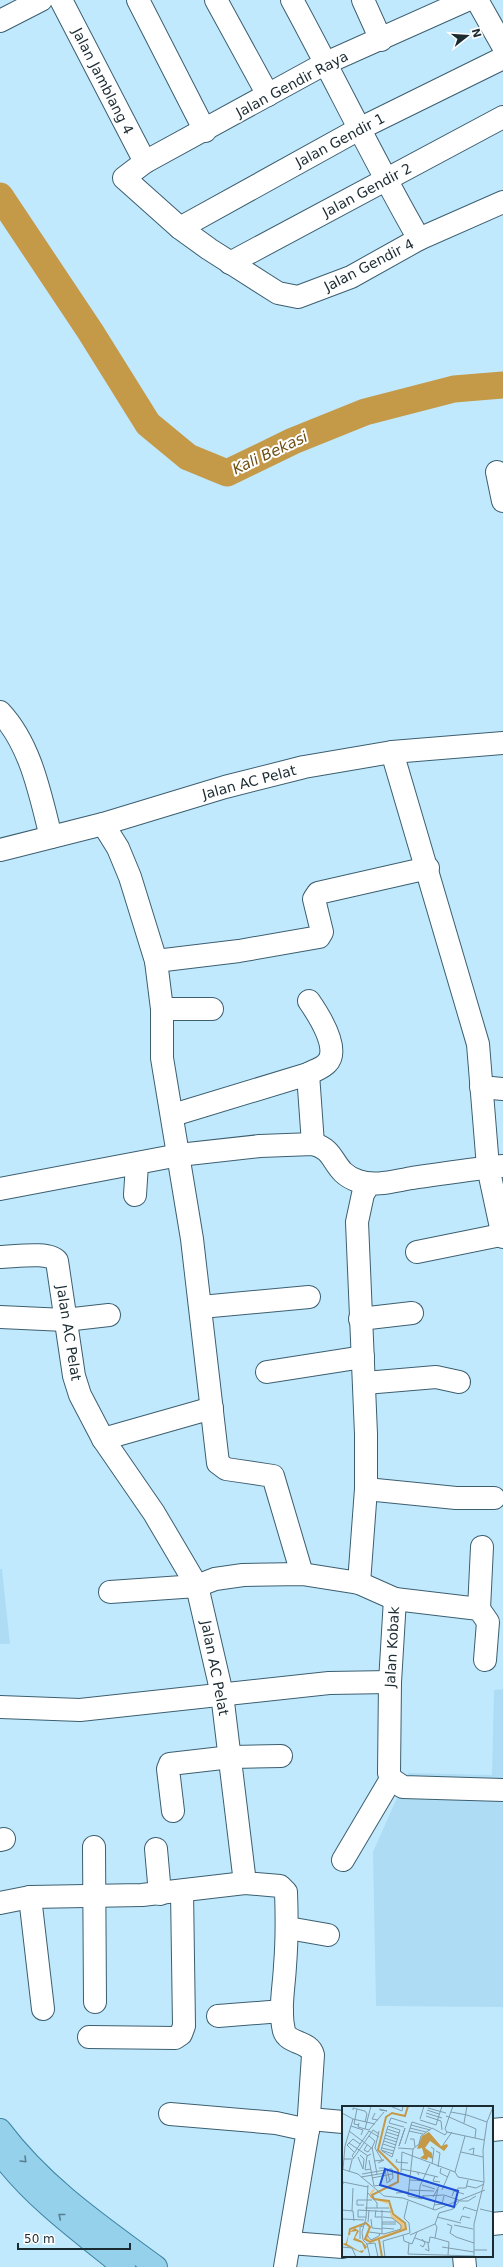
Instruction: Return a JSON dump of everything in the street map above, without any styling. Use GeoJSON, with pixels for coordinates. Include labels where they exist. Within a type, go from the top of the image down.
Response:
{"type":"FeatureCollection","features":[{"type":"Feature","properties":{"kind":"main road"},"geometry":{"type":"LineString","coordinates":[[0,2130],[21,2157],[64,2198],[156,2267]]}},
{"type":"Feature","properties":{"kind":"main road"},"geometry":{"type":"LineString","coordinates":[[0,2153],[14,2172],[47,2204],[124,2267]]}},
{"type":"Feature","properties":{"kind":"street"},"geometry":{"type":"LineString","coordinates":[[10,10],[41,0]]}},
{"type":"Feature","properties":{"kind":"street","name":"Jalan Jamblang 4"},"geometry":{"type":"LineString","coordinates":[[61,0],[145,162]]}},
{"type":"Feature","properties":{"kind":"street"},"geometry":{"type":"LineString","coordinates":[[138,0],[205,131]]}},
{"type":"Feature","properties":{"kind":"street"},"geometry":{"type":"LineString","coordinates":[[216,0],[268,95]]}},
{"type":"Feature","properties":{"kind":"street"},"geometry":{"type":"LineString","coordinates":[[292,0],[418,240]]}},
{"type":"Feature","properties":{"kind":"street"},"geometry":{"type":"LineString","coordinates":[[363,0],[387,37]]}},
{"type":"Feature","properties":{"kind":"street"},"geometry":{"type":"LineString","coordinates":[[378,0],[387,37]]}},
{"type":"Feature","properties":{"kind":"street","name":"Jalan Gendir Raya"},"geometry":{"type":"LineString","coordinates":[[124,178],[145,162],[205,131],[326,63],[467,0]]}},
{"type":"Feature","properties":{"kind":"street"},"geometry":{"type":"LineString","coordinates":[[477,0],[503,46]]}},
{"type":"Feature","properties":{"kind":"street","name":"Jalan Gendir 1"},"geometry":{"type":"LineString","coordinates":[[180,228],[359,129],[503,58]]}},
{"type":"Feature","properties":{"kind":"street","name":"Jalan Gendir 2"},"geometry":{"type":"LineString","coordinates":[[230,263],[386,181],[503,117]]}},
{"type":"Feature","properties":{"kind":"street","name":"Jalan Gendir 4"},"geometry":{"type":"LineString","coordinates":[[124,178],[180,228],[230,263],[278,293],[298,297],[351,277],[418,240],[503,202]]}},
{"type":"Feature","properties":{"kind":"street"},"geometry":{"type":"LineString","coordinates":[[497,472],[503,501]]}},
{"type":"Feature","properties":{"kind":"street"},"geometry":{"type":"LineString","coordinates":[[0,712],[17,735],[25,751],[35,776],[51,837]]}},
{"type":"Feature","properties":{"kind":"street","name":"Jalan AC Pelat"},"geometry":{"type":"LineString","coordinates":[[0,850],[103,824],[271,774],[392,752],[503,743]]}},
{"type":"Feature","properties":{"kind":"street"},"geometry":{"type":"LineString","coordinates":[[392,752],[410,816],[428,868],[478,1044],[481,1087],[495,1167],[502,1236],[417,1252]]}},
{"type":"Feature","properties":{"kind":"street"},"geometry":{"type":"LineString","coordinates":[[103,824],[118,848],[130,877],[156,961],[162,1009],[162,1058],[173,1115],[201,1307],[218,1462],[222,1467],[273,1476],[302,1574]]}},
{"type":"Feature","properties":{"kind":"street"},"geometry":{"type":"LineString","coordinates":[[156,961],[239,951],[319,937],[322,932],[314,899],[318,893],[428,868]]}},
{"type":"Feature","properties":{"kind":"street"},"geometry":{"type":"LineString","coordinates":[[173,1115],[308,1074],[327,1064],[331,1057],[331,1048],[322,1020],[309,1001]]}},
{"type":"Feature","properties":{"kind":"street"},"geometry":{"type":"LineString","coordinates":[[162,1009],[212,1009]]}},
{"type":"Feature","properties":{"kind":"street"},"geometry":{"type":"LineString","coordinates":[[308,1074],[313,1144]]}},
{"type":"Feature","properties":{"kind":"street"},"geometry":{"type":"LineString","coordinates":[[481,1087],[503,1089]]}},
{"type":"Feature","properties":{"kind":"street"},"geometry":{"type":"LineString","coordinates":[[0,1189],[179,1155],[260,1146],[313,1144],[322,1146],[330,1152],[336,1166],[346,1176],[369,1184],[495,1167]]}},
{"type":"Feature","properties":{"kind":"street"},"geometry":{"type":"LineString","coordinates":[[135,1195],[137,1164]]}},
{"type":"Feature","properties":{"kind":"street"},"geometry":{"type":"LineString","coordinates":[[359,1583],[366,1489],[365,1383],[360,1319],[357,1222],[363,1194],[369,1184]]}},
{"type":"Feature","properties":{"kind":"street","name":"Jalan AC Pelat"},"geometry":{"type":"LineString","coordinates":[[0,1257],[46,1255],[55,1258],[57,1261],[74,1376],[80,1395],[103,1439],[154,1513],[197,1586],[222,1694],[231,1757],[245,1883]]}},
{"type":"Feature","properties":{"kind":"street"},"geometry":{"type":"LineString","coordinates":[[201,1307],[309,1297]]}},
{"type":"Feature","properties":{"kind":"street"},"geometry":{"type":"LineString","coordinates":[[360,1319],[412,1313]]}},
{"type":"Feature","properties":{"kind":"street"},"geometry":{"type":"LineString","coordinates":[[0,1317],[65,1320],[109,1315]]}},
{"type":"Feature","properties":{"kind":"street"},"geometry":{"type":"LineString","coordinates":[[267,1372],[363,1357]]}},
{"type":"Feature","properties":{"kind":"street"},"geometry":{"type":"LineString","coordinates":[[365,1383],[436,1377],[459,1382]]}},
{"type":"Feature","properties":{"kind":"street"},"geometry":{"type":"LineString","coordinates":[[103,1439],[212,1408]]}},
{"type":"Feature","properties":{"kind":"street"},"geometry":{"type":"LineString","coordinates":[[366,1489],[456,1498],[494,1498]]}},
{"type":"Feature","properties":{"kind":"street"},"geometry":{"type":"LineString","coordinates":[[482,1547],[479,1609],[488,1622],[485,1660]]}},
{"type":"Feature","properties":{"kind":"street","name":"Jalan Kobak"},"geometry":{"type":"LineString","coordinates":[[110,1592],[197,1586],[227,1576],[302,1574],[359,1583],[395,1599],[390,1682],[389,1773],[391,1779]]}},
{"type":"Feature","properties":{"kind":"street"},"geometry":{"type":"LineString","coordinates":[[395,1599],[479,1609]]}},
{"type":"Feature","properties":{"kind":"street"},"geometry":{"type":"LineString","coordinates":[[0,1707],[80,1710],[329,1683],[390,1682]]}},
{"type":"Feature","properties":{"kind":"street"},"geometry":{"type":"LineString","coordinates":[[173,1811],[168,1769],[170,1764],[231,1757],[282,1756]]}},
{"type":"Feature","properties":{"kind":"street"},"geometry":{"type":"LineString","coordinates":[[343,1860],[391,1779],[403,1787],[503,1790]]}},
{"type":"Feature","properties":{"kind":"street"},"geometry":{"type":"LineString","coordinates":[[94,1847],[93,1896],[95,2002]]}},
{"type":"Feature","properties":{"kind":"street"},"geometry":{"type":"LineString","coordinates":[[156,1849],[160,1894]]}},
{"type":"Feature","properties":{"kind":"street"},"geometry":{"type":"LineString","coordinates":[[0,1903],[30,1897],[160,1894],[245,1883],[280,1886],[284,1889],[288,1928],[282,2012],[286,2035],[312,2050],[309,2124],[285,2267]]}},
{"type":"Feature","properties":{"kind":"street"},"geometry":{"type":"LineString","coordinates":[[89,2037],[175,2038],[181,2034],[184,2026],[182,1891]]}},
{"type":"Feature","properties":{"kind":"street"},"geometry":{"type":"LineString","coordinates":[[30,1897],[43,2009]]}},
{"type":"Feature","properties":{"kind":"street"},"geometry":{"type":"LineString","coordinates":[[288,1928],[328,1935]]}},
{"type":"Feature","properties":{"kind":"street"},"geometry":{"type":"LineString","coordinates":[[218,2016],[282,2012]]}},
{"type":"Feature","properties":{"kind":"street"},"geometry":{"type":"LineString","coordinates":[[170,2114],[276,2124],[342,2122]]}},
{"type":"Feature","properties":{"kind":"street"},"geometry":{"type":"LineString","coordinates":[[493,2130],[503,2129]]}},
{"type":"Feature","properties":{"kind":"street"},"geometry":{"type":"LineString","coordinates":[[493,2224],[503,2223]]}},
{"type":"Feature","properties":{"kind":"street"},"geometry":{"type":"LineString","coordinates":[[290,2242],[342,2246]]}},
{"type":"Feature","properties":{"kind":"shaded area"},"geometry":{"type":"Polygon","coordinates":[[[0,1569],[2,1569],[10,1644],[0,1644],[0,1569]]]}},
{"type":"Feature","properties":{"kind":"shaded area"},"geometry":{"type":"Polygon","coordinates":[[[503,1689],[503,2007],[376,2006],[373,1852],[408,1773],[492,1775],[494,1690],[503,1689]]]}},
{"type":"Feature","properties":{"kind":"waterway","name":"Kali Bekasi"},"geometry":{"type":"LineString","coordinates":[[0,196],[90,331],[148,424],[188,457],[227,473],[293,441],[365,412],[454,389],[503,385]]}}]}
